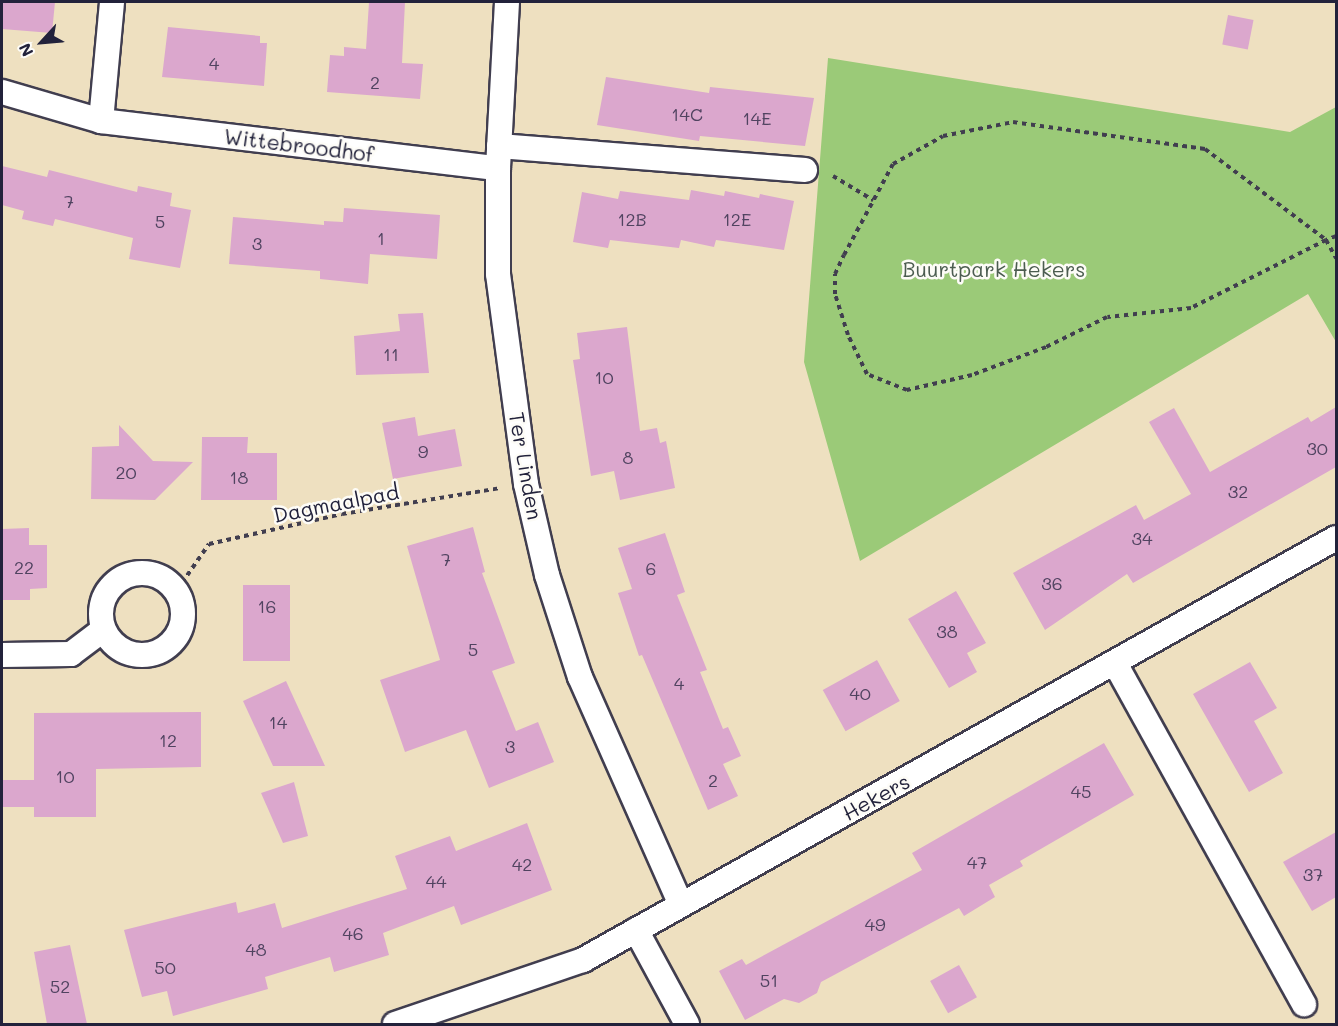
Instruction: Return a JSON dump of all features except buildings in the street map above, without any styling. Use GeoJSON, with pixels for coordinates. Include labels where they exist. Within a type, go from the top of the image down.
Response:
{"type":"FeatureCollection","features":[{"type":"Feature","properties":{"kind":"street"},"geometry":{"type":"LineString","coordinates":[[101,121],[112,2]]}},
{"type":"Feature","properties":{"kind":"street","name":"Ter Linden"},"geometry":{"type":"LineString","coordinates":[[507,2],[498,157],[498,274],[526,484],[547,575],[580,677],[681,905]]}},
{"type":"Feature","properties":{"kind":"street","name":"Wittebroodhof"},"geometry":{"type":"LineString","coordinates":[[2,92],[101,121],[498,157],[805,170]]}},
{"type":"Feature","properties":{"kind":"street","name":"Hekers"},"geometry":{"type":"LineString","coordinates":[[395,1024],[583,960],[1116,664],[1336,538]]}},
{"type":"Feature","properties":{"kind":"street"},"geometry":{"type":"LineString","coordinates":[[133,572],[158,575],[177,590],[184,612],[178,635],[162,651],[139,656],[118,648],[104,630],[100,605],[112,584],[133,572]]}},
{"type":"Feature","properties":{"kind":"street"},"geometry":{"type":"LineString","coordinates":[[2,655],[71,654],[104,630]]}},
{"type":"Feature","properties":{"kind":"street"},"geometry":{"type":"LineString","coordinates":[[1116,664],[1304,1004]]}},
{"type":"Feature","properties":{"kind":"street"},"geometry":{"type":"LineString","coordinates":[[636,930],[687,1024]]}},
{"type":"Feature","properties":{"kind":"path"},"geometry":{"type":"LineString","coordinates":[[1336,236],[1326,240],[1191,308],[1107,316],[1046,347],[972,375],[907,390],[867,374],[848,335],[836,294],[836,274],[893,164],[943,136],[1013,122],[1205,148],[1326,240],[1336,258]]}},
{"type":"Feature","properties":{"kind":"path"},"geometry":{"type":"LineString","coordinates":[[805,170],[838,178],[873,200]]}},
{"type":"Feature","properties":{"kind":"path","name":"Dagmaalpad"},"geometry":{"type":"LineString","coordinates":[[177,590],[209,544],[342,514],[526,484]]}},
{"type":"Feature","properties":{"kind":"green space","name":"Buurtpark Hekers"},"geometry":{"type":"Polygon","coordinates":[[[828,58],[1290,132],[1336,107],[1336,342],[1308,294],[860,561],[804,362],[828,58]]]}}]}
